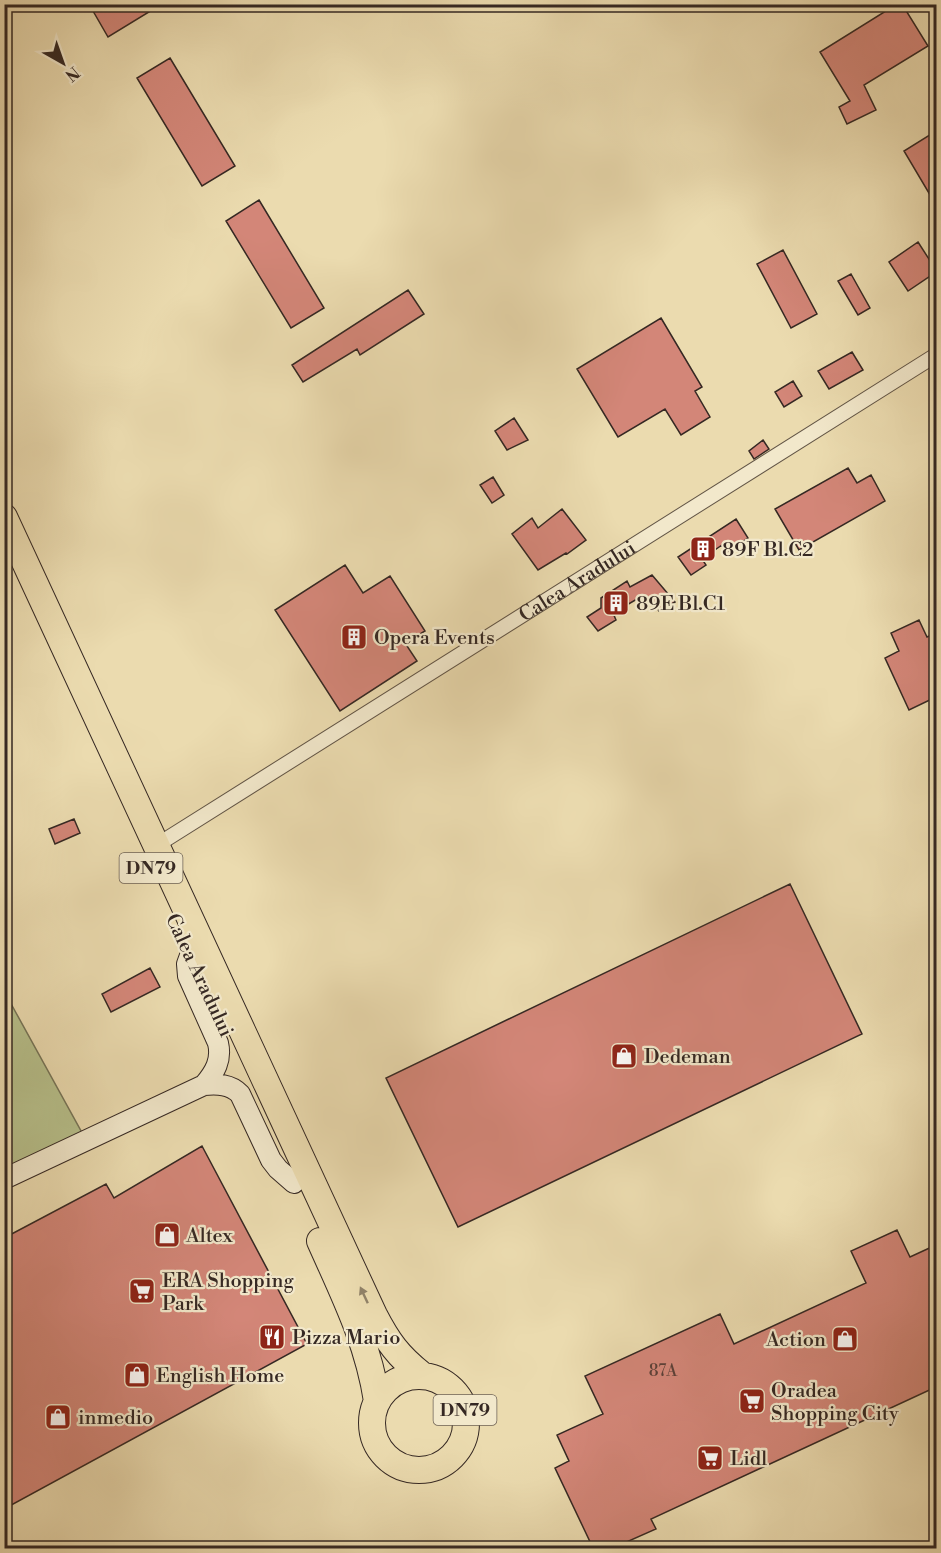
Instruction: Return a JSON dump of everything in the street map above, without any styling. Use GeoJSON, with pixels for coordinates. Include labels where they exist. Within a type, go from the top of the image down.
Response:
{"type":"FeatureCollection","features":[{"type":"Feature","properties":{"kind":"highway","name":"Calea Aradului"},"geometry":{"type":"LineString","coordinates":[[4,518],[387,1341],[402,1360],[422,1375],[440,1379],[449,1385],[457,1393],[464,1407],[467,1420],[465,1434],[456,1454],[434,1468],[409,1469],[396,1464],[384,1455],[373,1435],[372,1415],[377,1401],[372,1372],[357,1324],[191,953],[4,555]]}},
{"type":"Feature","properties":{"kind":"highway","name":"DN79"},"geometry":{"type":"LineString","coordinates":[[377,1401],[384,1390],[395,1381],[408,1376],[422,1375]]}},
{"type":"Feature","properties":{"kind":"street","name":"Calea Aradului"},"geometry":{"type":"LineString","coordinates":[[157,845],[936,355]]}},
{"type":"Feature","properties":{"kind":"street"},"geometry":{"type":"LineString","coordinates":[[191,953],[187,964],[188,976],[218,1043],[220,1053],[214,1072],[204,1085]]}},
{"type":"Feature","properties":{"kind":"street"},"geometry":{"type":"LineString","coordinates":[[4,1179],[204,1085],[220,1084],[234,1088],[240,1094],[271,1160],[294,1183]]}},
{"type":"Feature","properties":{"kind":"green space"},"geometry":{"type":"Polygon","coordinates":[[[4,991],[86,1140],[4,1180],[4,991]]]}},
{"type":"Feature","properties":{"kind":"building"},"geometry":{"type":"Polygon","coordinates":[[[89,4],[162,4],[108,37],[89,4]]]}},
{"type":"Feature","properties":{"kind":"building"},"geometry":{"type":"Polygon","coordinates":[[[897,4],[902,4],[928,46],[864,85],[876,110],[847,124],[839,107],[850,101],[820,52],[897,4]]]}},
{"type":"Feature","properties":{"kind":"building"},"geometry":{"type":"Polygon","coordinates":[[[170,58],[235,166],[202,186],[137,78],[170,58]]]}},
{"type":"Feature","properties":{"kind":"building"},"geometry":{"type":"Polygon","coordinates":[[[936,131],[936,205],[904,151],[936,131]]]}},
{"type":"Feature","properties":{"kind":"building"},"geometry":{"type":"Polygon","coordinates":[[[259,200],[324,308],[291,328],[226,221],[259,200]]]}},
{"type":"Feature","properties":{"kind":"building"},"geometry":{"type":"Polygon","coordinates":[[[918,242],[936,272],[908,291],[889,262],[918,242]]]}},
{"type":"Feature","properties":{"kind":"building"},"geometry":{"type":"Polygon","coordinates":[[[783,250],[817,314],[791,328],[757,264],[783,250]]]}},
{"type":"Feature","properties":{"kind":"building"},"geometry":{"type":"Polygon","coordinates":[[[851,274],[870,308],[858,315],[838,281],[851,274]]]}},
{"type":"Feature","properties":{"kind":"building"},"geometry":{"type":"Polygon","coordinates":[[[408,290],[424,314],[360,355],[357,349],[303,382],[292,365],[408,290]]]}},
{"type":"Feature","properties":{"kind":"building"},"geometry":{"type":"Polygon","coordinates":[[[661,318],[702,387],[695,391],[710,417],[681,435],[665,409],[618,437],[577,369],[661,318]]]}},
{"type":"Feature","properties":{"kind":"building"},"geometry":{"type":"Polygon","coordinates":[[[852,352],[863,370],[829,389],[818,371],[852,352]]]}},
{"type":"Feature","properties":{"kind":"building"},"geometry":{"type":"Polygon","coordinates":[[[793,381],[802,396],[784,407],[775,392],[793,381]]]}},
{"type":"Feature","properties":{"kind":"building"},"geometry":{"type":"Polygon","coordinates":[[[514,418],[528,440],[507,450],[495,431],[514,418]]]}},
{"type":"Feature","properties":{"kind":"building"},"geometry":{"type":"Polygon","coordinates":[[[763,440],[769,449],[754,459],[749,451],[763,440]]]}},
{"type":"Feature","properties":{"kind":"building"},"geometry":{"type":"Polygon","coordinates":[[[848,468],[857,483],[871,475],[885,501],[799,550],[775,509],[848,468]]]}},
{"type":"Feature","properties":{"kind":"building"},"geometry":{"type":"Polygon","coordinates":[[[493,477],[504,495],[492,503],[480,485],[493,477]]]}},
{"type":"Feature","properties":{"kind":"building"},"geometry":{"type":"Polygon","coordinates":[[[562,509],[586,540],[567,554],[538,570],[512,534],[532,518],[538,528],[562,509]]]}},
{"type":"Feature","properties":{"kind":"building","name":"89F Bl.C2"},"geometry":{"type":"Polygon","coordinates":[[[736,519],[748,538],[726,553],[722,545],[702,559],[706,565],[691,575],[678,557],[736,519]]]}},
{"type":"Feature","properties":{"kind":"building","name":"Opera Events"},"geometry":{"type":"Polygon","coordinates":[[[345,565],[363,593],[390,576],[425,631],[405,643],[417,661],[340,711],[275,610],[345,565]]]}},
{"type":"Feature","properties":{"kind":"building","name":"89E Bl.C1"},"geometry":{"type":"Polygon","coordinates":[[[652,575],[675,602],[659,611],[651,599],[641,603],[637,599],[613,613],[616,620],[598,631],[587,617],[601,608],[601,598],[627,581],[630,587],[652,575]]]}},
{"type":"Feature","properties":{"kind":"building"},"geometry":{"type":"Polygon","coordinates":[[[919,620],[927,637],[936,633],[936,697],[909,710],[885,658],[899,651],[891,633],[919,620]]]}},
{"type":"Feature","properties":{"kind":"building"},"geometry":{"type":"Polygon","coordinates":[[[74,819],[80,833],[55,844],[49,829],[74,819]]]}},
{"type":"Feature","properties":{"kind":"building","name":"Dedeman"},"geometry":{"type":"Polygon","coordinates":[[[790,884],[862,1034],[458,1227],[386,1078],[790,884]]]}},
{"type":"Feature","properties":{"kind":"building"},"geometry":{"type":"Polygon","coordinates":[[[150,968],[160,987],[111,1012],[102,994],[150,968]]]}},
{"type":"Feature","properties":{"kind":"building","name":"ERA Shopping Park"},"geometry":{"type":"Polygon","coordinates":[[[202,1146],[307,1344],[4,1509],[4,1238],[106,1184],[114,1198],[202,1146]]]}},
{"type":"Feature","properties":{"kind":"building","name":"Oradea Shopping City"},"geometry":{"type":"Polygon","coordinates":[[[897,1230],[910,1257],[936,1245],[936,1387],[651,1519],[656,1529],[613,1548],[593,1548],[555,1468],[569,1461],[557,1435],[603,1414],[585,1376],[720,1314],[734,1344],[866,1283],[851,1251],[897,1230]]]}},
{"type":"Feature","properties":{"kind":"place","name":"89F Bl.C2"},"geometry":{"type":"Point","coordinates":[703,549]}},
{"type":"Feature","properties":{"kind":"place","name":"89E Bl.C1"},"geometry":{"type":"Point","coordinates":[616,603]}},
{"type":"Feature","properties":{"kind":"place","name":"Opera Events"},"geometry":{"type":"Point","coordinates":[354,637]}},
{"type":"Feature","properties":{"kind":"place","name":"Dedeman"},"geometry":{"type":"Point","coordinates":[624,1056]}},
{"type":"Feature","properties":{"kind":"place","name":"Altex"},"geometry":{"type":"Point","coordinates":[167,1235]}},
{"type":"Feature","properties":{"kind":"place","name":"ERA Shopping Park"},"geometry":{"type":"Point","coordinates":[142,1291]}},
{"type":"Feature","properties":{"kind":"place","name":"Pizza Mario"},"geometry":{"type":"Point","coordinates":[272,1337]}},
{"type":"Feature","properties":{"kind":"place","name":"Action"},"geometry":{"type":"Point","coordinates":[845,1339]}},
{"type":"Feature","properties":{"kind":"place","name":"English Home"},"geometry":{"type":"Point","coordinates":[137,1375]}},
{"type":"Feature","properties":{"kind":"place","name":"Oradea Shopping City"},"geometry":{"type":"Point","coordinates":[752,1401]}},
{"type":"Feature","properties":{"kind":"place","name":"inmedio"},"geometry":{"type":"Point","coordinates":[58,1417]}},
{"type":"Feature","properties":{"kind":"place","name":"Lidl"},"geometry":{"type":"Point","coordinates":[710,1458]}}]}
